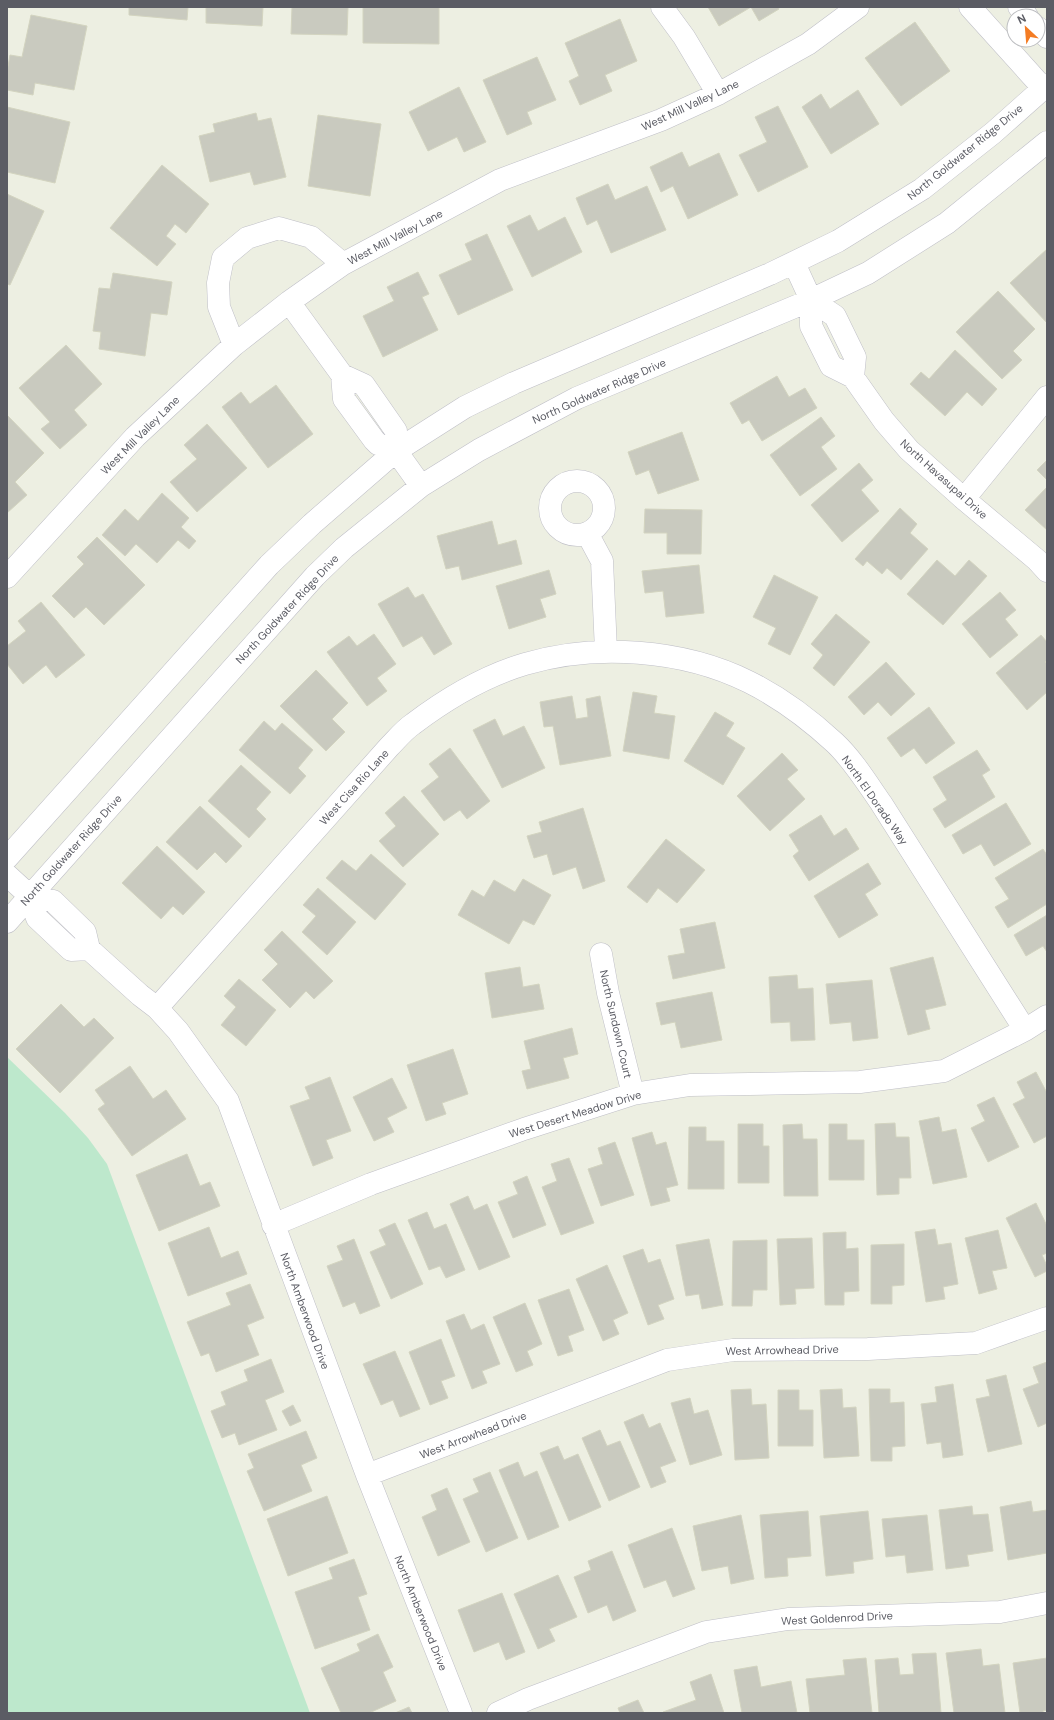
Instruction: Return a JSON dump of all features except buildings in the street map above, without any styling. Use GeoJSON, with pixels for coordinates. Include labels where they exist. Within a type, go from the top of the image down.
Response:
{"type":"FeatureCollection","features":[{"type":"Feature","properties":{"kind":"street"},"geometry":{"type":"LineString","coordinates":[[662,7],[684,37],[718,94]]}},
{"type":"Feature","properties":{"kind":"street","name":"West Mill Valley Lane"},"geometry":{"type":"LineString","coordinates":[[7,577],[135,437],[234,345],[289,302],[343,264],[500,180],[661,120],[718,94],[808,44],[858,7]]}},
{"type":"Feature","properties":{"kind":"street"},"geometry":{"type":"LineString","coordinates":[[970,7],[1045,87]]}},
{"type":"Feature","properties":{"kind":"street","name":"North Goldwater Ridge Drive"},"geometry":{"type":"LineString","coordinates":[[7,858],[269,565],[312,524],[396,451],[465,407],[514,383],[794,263],[838,241],[918,192],[994,133],[1045,87]]}},
{"type":"Feature","properties":{"kind":"street","name":"North Goldwater Ridge Drive"},"geometry":{"type":"LineString","coordinates":[[7,922],[315,576],[344,548],[421,486],[479,450],[577,398],[811,300],[868,273],[947,223],[1047,142]]}},
{"type":"Feature","properties":{"kind":"street"},"geometry":{"type":"LineString","coordinates":[[234,345],[218,307],[218,283],[223,258],[247,238],[279,228],[311,237],[343,264]]}},
{"type":"Feature","properties":{"kind":"street"},"geometry":{"type":"LineString","coordinates":[[794,263],[811,300]]}},
{"type":"Feature","properties":{"kind":"street","name":"North Havasupai Drive"},"geometry":{"type":"LineString","coordinates":[[811,300],[835,316],[855,357],[853,377],[884,421],[909,450],[964,499],[1037,560],[1047,571]]}},
{"type":"Feature","properties":{"kind":"street"},"geometry":{"type":"LineString","coordinates":[[289,302],[342,375],[364,385],[396,431],[396,451],[421,486]]}},
{"type":"Feature","properties":{"kind":"street"},"geometry":{"type":"LineString","coordinates":[[964,499],[1047,397]]}},
{"type":"Feature","properties":{"kind":"street"},"geometry":{"type":"LineString","coordinates":[[587,533],[602,561],[606,651]]}},
{"type":"Feature","properties":{"kind":"street","name":"West Cisa Rio Lane"},"geometry":{"type":"LineString","coordinates":[[157,1008],[389,747],[412,725],[446,700],[486,679],[524,664],[556,657],[606,651]]}},
{"type":"Feature","properties":{"kind":"street","name":"North El Dorado Way"},"geometry":{"type":"LineString","coordinates":[[606,651],[676,658],[715,668],[749,682],[785,702],[836,744],[881,803],[1025,1030]]}},
{"type":"Feature","properties":{"kind":"street"},"geometry":{"type":"LineString","coordinates":[[7,875],[30,896]]}},
{"type":"Feature","properties":{"kind":"street","name":"North Amberwood Drive"},"geometry":{"type":"LineString","coordinates":[[30,896],[53,901],[85,932],[89,949],[140,995],[157,1008],[178,1031],[228,1101],[367,1475],[461,1713]]}},
{"type":"Feature","properties":{"kind":"street","name":"North Sundown Court"},"geometry":{"type":"LineString","coordinates":[[601,954],[608,993],[633,1094]]}},
{"type":"Feature","properties":{"kind":"street","name":"West Desert Meadow Drive"},"geometry":{"type":"LineString","coordinates":[[273,1225],[371,1184],[524,1129],[633,1094],[690,1086],[860,1082],[944,1071],[1025,1030],[1047,1016]]}},
{"type":"Feature","properties":{"kind":"street","name":"West Arrowhead Drive"},"geometry":{"type":"LineString","coordinates":[[367,1475],[667,1360],[733,1350],[868,1349],[976,1343],[1047,1318]]}},
{"type":"Feature","properties":{"kind":"street","name":"West Goldenrod Drive"},"geometry":{"type":"LineString","coordinates":[[498,1713],[528,1699],[706,1632],[788,1619],[1000,1612],[1047,1603]]}},
{"type":"Feature","properties":{"kind":"green space"},"geometry":{"type":"Polygon","coordinates":[[[7,1057],[65,1113],[88,1138],[107,1164],[310,1713],[7,1713],[7,1057]]]}}]}
